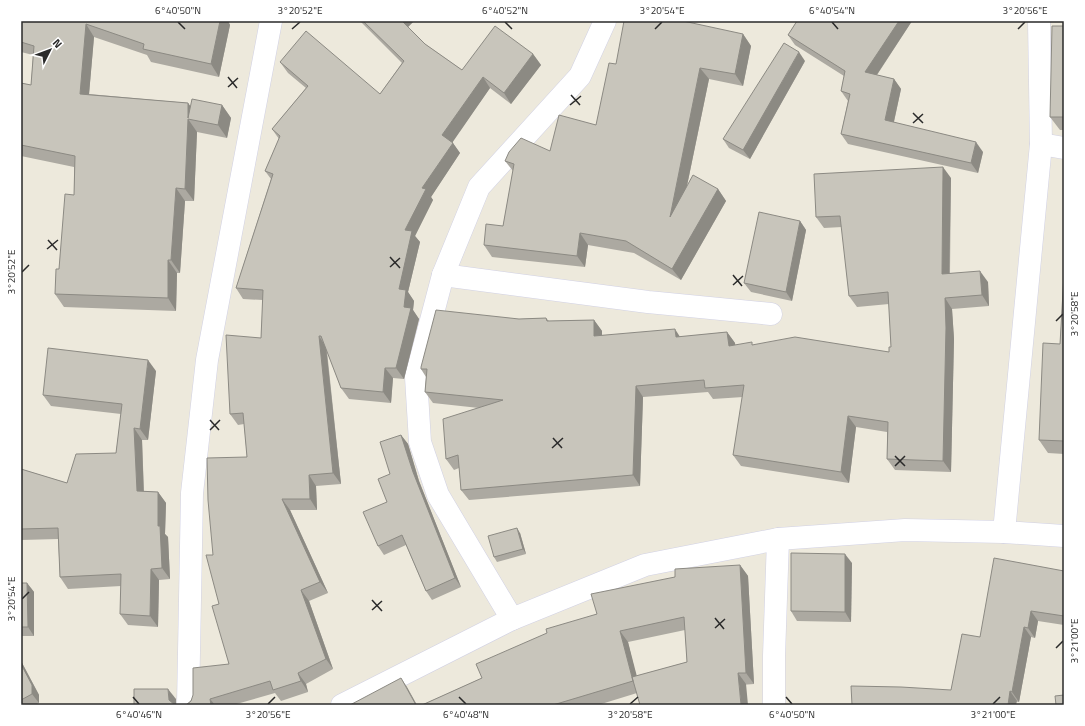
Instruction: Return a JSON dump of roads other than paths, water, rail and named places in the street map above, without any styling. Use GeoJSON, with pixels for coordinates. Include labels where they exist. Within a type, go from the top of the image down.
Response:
{"type":"FeatureCollection","features":[{"type":"Feature","properties":{"kind":"street"},"geometry":{"type":"LineString","coordinates":[[188,705],[192,493],[207,360],[271,21]]}},
{"type":"Feature","properties":{"kind":"street"},"geometry":{"type":"LineString","coordinates":[[512,619],[438,494],[420,442],[416,377],[443,275],[479,187],[580,76],[605,21]]}},
{"type":"Feature","properties":{"kind":"street"},"geometry":{"type":"LineString","coordinates":[[1004,532],[1041,144],[1039,21]]}},
{"type":"Feature","properties":{"kind":"street"},"geometry":{"type":"LineString","coordinates":[[1041,144],[1064,148]]}},
{"type":"Feature","properties":{"kind":"street"},"geometry":{"type":"LineString","coordinates":[[443,275],[648,302],[771,314]]}},
{"type":"Feature","properties":{"kind":"street"},"geometry":{"type":"LineString","coordinates":[[342,705],[512,619],[645,565],[778,539],[905,530],[1004,532],[1064,536]]}},
{"type":"Feature","properties":{"kind":"street"},"geometry":{"type":"LineString","coordinates":[[774,705],[778,539]]}}]}
